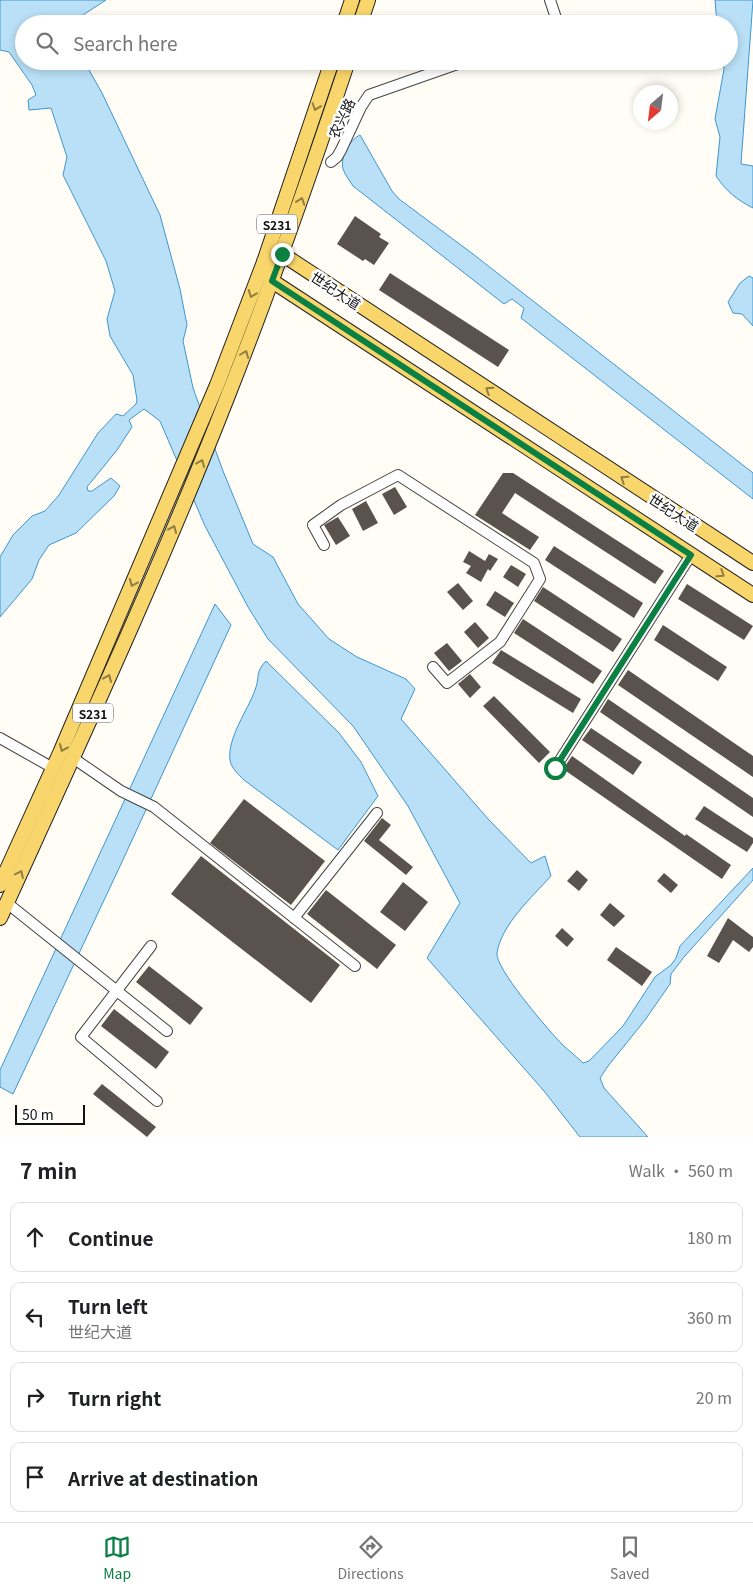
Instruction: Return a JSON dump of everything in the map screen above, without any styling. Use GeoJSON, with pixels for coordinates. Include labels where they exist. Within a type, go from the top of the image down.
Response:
{"type":"FeatureCollection","features":[{"type":"Feature","properties":{"kind":"main road"},"geometry":{"type":"LineString","coordinates":[[347,15],[352,0]]}},
{"type":"Feature","properties":{"kind":"main road"},"geometry":{"type":"LineString","coordinates":[[363,15],[368,0]]}},
{"type":"Feature","properties":{"kind":"main road","name":"S231"},"geometry":{"type":"LineString","coordinates":[[0,885],[54,768],[217,385],[264,262],[329,70]]}},
{"type":"Feature","properties":{"kind":"main road","name":"S231"},"geometry":{"type":"LineString","coordinates":[[0,918],[73,758],[182,508],[227,399],[282,254],[345,70]]}},
{"type":"Feature","properties":{"kind":"main road"},"geometry":{"type":"LineString","coordinates":[[272,281],[264,262],[282,254]]}},
{"type":"Feature","properties":{"kind":"main road","name":"世纪大道"},"geometry":{"type":"LineString","coordinates":[[282,254],[753,563]]}},
{"type":"Feature","properties":{"kind":"main road","name":"世纪大道"},"geometry":{"type":"LineString","coordinates":[[272,281],[753,595]]}},
{"type":"Feature","properties":{"kind":"street"},"geometry":{"type":"LineString","coordinates":[[550,0],[555,15]]}},
{"type":"Feature","properties":{"kind":"street","name":"农兴路"},"geometry":{"type":"LineString","coordinates":[[331,162],[341,150],[364,100],[377,91],[439,70]]}},
{"type":"Feature","properties":{"kind":"street"},"geometry":{"type":"LineString","coordinates":[[324,545],[313,524],[341,506],[398,475],[534,563],[540,579],[500,642],[447,684],[433,667]]}},
{"type":"Feature","properties":{"kind":"street"},"geometry":{"type":"LineString","coordinates":[[555,768],[691,555]]}},
{"type":"Feature","properties":{"kind":"street"},"geometry":{"type":"LineString","coordinates":[[0,738],[54,768]]}},
{"type":"Feature","properties":{"kind":"street"},"geometry":{"type":"LineString","coordinates":[[73,758],[121,791],[154,807],[355,966]]}},
{"type":"Feature","properties":{"kind":"street"},"geometry":{"type":"LineString","coordinates":[[294,918],[377,813]]}},
{"type":"Feature","properties":{"kind":"street"},"geometry":{"type":"LineString","coordinates":[[7,903],[167,1031]]}},
{"type":"Feature","properties":{"kind":"street"},"geometry":{"type":"LineString","coordinates":[[151,946],[81,1037],[158,1101]]}},
{"type":"Feature","properties":{"kind":"water"},"geometry":{"type":"Polygon","coordinates":[[[0,0],[106,0],[83,15],[15,15],[15,61],[9,52],[0,50],[0,0]]]}},
{"type":"Feature","properties":{"kind":"water"},"geometry":{"type":"Polygon","coordinates":[[[715,0],[753,0],[741,164],[753,166],[753,208],[732,195],[716,176],[720,137],[715,119],[724,70],[738,70],[738,15],[716,15],[715,0]]]}},
{"type":"Feature","properties":{"kind":"water"},"geometry":{"type":"Polygon","coordinates":[[[22,70],[89,70],[102,93],[160,215],[180,289],[187,325],[183,341],[193,388],[223,471],[253,544],[273,557],[298,604],[329,639],[357,657],[406,679],[415,689],[401,719],[489,820],[531,863],[545,856],[551,876],[518,912],[504,932],[497,953],[499,961],[512,984],[552,1033],[583,1063],[589,1061],[623,1026],[655,977],[671,965],[676,958],[680,946],[753,868],[753,880],[684,957],[671,974],[670,984],[600,1078],[604,1088],[648,1137],[580,1137],[544,1091],[427,958],[460,903],[408,806],[353,726],[268,639],[248,607],[205,526],[160,421],[144,409],[129,420],[132,427],[117,450],[87,487],[88,491],[92,491],[111,478],[120,486],[114,496],[76,533],[49,545],[39,560],[32,579],[0,617],[0,557],[13,535],[32,516],[45,511],[59,495],[98,433],[116,414],[123,416],[136,404],[137,400],[133,375],[110,336],[107,319],[115,291],[106,261],[63,175],[67,157],[51,108],[29,110],[28,100],[36,95],[32,85],[22,70]]]}},
{"type":"Feature","properties":{"kind":"water"},"geometry":{"type":"Polygon","coordinates":[[[360,135],[392,191],[399,199],[473,254],[753,473],[753,499],[521,318],[524,308],[512,299],[504,304],[353,186],[346,176],[342,164],[344,154],[349,145],[360,135]]]}},
{"type":"Feature","properties":{"kind":"water"},"geometry":{"type":"Polygon","coordinates":[[[749,276],[753,278],[753,326],[742,314],[733,313],[728,302],[740,283],[749,276]]]}},
{"type":"Feature","properties":{"kind":"water"},"geometry":{"type":"Polygon","coordinates":[[[215,604],[231,625],[13,1094],[0,1087],[0,1070],[215,604]]]}},
{"type":"Feature","properties":{"kind":"water"},"geometry":{"type":"Polygon","coordinates":[[[266,661],[339,733],[361,762],[378,796],[338,850],[244,780],[232,766],[230,751],[235,733],[252,698],[260,668],[266,661]]]}},
{"type":"Feature","properties":{"kind":"building"},"geometry":{"type":"Polygon","coordinates":[[[355,216],[381,234],[379,237],[389,243],[374,265],[365,259],[363,261],[337,244],[355,216]]]}},
{"type":"Feature","properties":{"kind":"building"},"geometry":{"type":"Polygon","coordinates":[[[390,273],[509,350],[498,367],[379,290],[390,273]]]}},
{"type":"Feature","properties":{"kind":"building"},"geometry":{"type":"Polygon","coordinates":[[[503,473],[513,473],[664,571],[655,584],[515,493],[502,513],[539,537],[530,550],[475,515],[503,473]]]}},
{"type":"Feature","properties":{"kind":"building"},"geometry":{"type":"Polygon","coordinates":[[[395,487],[407,507],[394,515],[382,494],[395,487]]]}},
{"type":"Feature","properties":{"kind":"building"},"geometry":{"type":"Polygon","coordinates":[[[366,501],[378,523],[363,531],[352,509],[366,501]]]}},
{"type":"Feature","properties":{"kind":"building"},"geometry":{"type":"Polygon","coordinates":[[[338,517],[350,536],[336,545],[324,525],[338,517]]]}},
{"type":"Feature","properties":{"kind":"building"},"geometry":{"type":"Polygon","coordinates":[[[554,546],[643,603],[634,618],[545,560],[554,546]]]}},
{"type":"Feature","properties":{"kind":"building"},"geometry":{"type":"Polygon","coordinates":[[[469,551],[485,561],[489,554],[498,559],[490,571],[488,569],[481,582],[466,573],[471,566],[463,562],[469,551]]]}},
{"type":"Feature","properties":{"kind":"building"},"geometry":{"type":"Polygon","coordinates":[[[511,565],[526,574],[518,587],[503,577],[511,565]]]}},
{"type":"Feature","properties":{"kind":"building"},"geometry":{"type":"Polygon","coordinates":[[[458,583],[473,601],[463,610],[447,592],[458,583]]]}},
{"type":"Feature","properties":{"kind":"building"},"geometry":{"type":"Polygon","coordinates":[[[687,584],[753,626],[744,640],[678,599],[687,584]]]}},
{"type":"Feature","properties":{"kind":"building"},"geometry":{"type":"Polygon","coordinates":[[[543,587],[622,639],[613,652],[534,601],[543,587]]]}},
{"type":"Feature","properties":{"kind":"building"},"geometry":{"type":"Polygon","coordinates":[[[495,591],[514,603],[505,617],[486,605],[495,591]]]}},
{"type":"Feature","properties":{"kind":"building"},"geometry":{"type":"Polygon","coordinates":[[[523,619],[602,671],[593,684],[514,633],[523,619]]]}},
{"type":"Feature","properties":{"kind":"building"},"geometry":{"type":"Polygon","coordinates":[[[475,622],[489,638],[478,648],[464,632],[475,622]]]}},
{"type":"Feature","properties":{"kind":"building"},"geometry":{"type":"Polygon","coordinates":[[[663,625],[727,667],[718,681],[654,640],[663,625]]]}},
{"type":"Feature","properties":{"kind":"building"},"geometry":{"type":"Polygon","coordinates":[[[447,643],[462,661],[449,671],[434,653],[447,643]]]}},
{"type":"Feature","properties":{"kind":"building"},"geometry":{"type":"Polygon","coordinates":[[[501,650],[581,699],[573,713],[492,663],[501,650]]]}},
{"type":"Feature","properties":{"kind":"building"},"geometry":{"type":"Polygon","coordinates":[[[628,670],[753,756],[753,777],[618,685],[628,670]]]}},
{"type":"Feature","properties":{"kind":"building"},"geometry":{"type":"Polygon","coordinates":[[[470,674],[481,687],[470,698],[458,684],[470,674]]]}},
{"type":"Feature","properties":{"kind":"building"},"geometry":{"type":"Polygon","coordinates":[[[494,696],[550,752],[539,763],[483,706],[494,696]]]}},
{"type":"Feature","properties":{"kind":"building"},"geometry":{"type":"Polygon","coordinates":[[[608,699],[753,798],[753,817],[600,712],[608,699]]]}},
{"type":"Feature","properties":{"kind":"building"},"geometry":{"type":"Polygon","coordinates":[[[591,728],[642,762],[633,775],[582,740],[591,728]]]}},
{"type":"Feature","properties":{"kind":"building"},"geometry":{"type":"Polygon","coordinates":[[[572,756],[685,836],[686,834],[731,865],[722,879],[563,769],[572,756]]]}},
{"type":"Feature","properties":{"kind":"building"},"geometry":{"type":"Polygon","coordinates":[[[244,799],[325,861],[291,905],[210,843],[244,799]]]}},
{"type":"Feature","properties":{"kind":"building"},"geometry":{"type":"Polygon","coordinates":[[[704,806],[753,838],[753,843],[747,852],[695,819],[704,806]]]}},
{"type":"Feature","properties":{"kind":"building"},"geometry":{"type":"Polygon","coordinates":[[[382,818],[391,825],[379,840],[413,867],[406,875],[364,841],[382,818]]]}},
{"type":"Feature","properties":{"kind":"building"},"geometry":{"type":"Polygon","coordinates":[[[201,856],[340,965],[311,1003],[171,894],[201,856]]]}},
{"type":"Feature","properties":{"kind":"building"},"geometry":{"type":"Polygon","coordinates":[[[577,870],[588,880],[579,891],[567,881],[577,870]]]}},
{"type":"Feature","properties":{"kind":"building"},"geometry":{"type":"Polygon","coordinates":[[[664,873],[678,885],[671,893],[657,881],[664,873]]]}},
{"type":"Feature","properties":{"kind":"building"},"geometry":{"type":"Polygon","coordinates":[[[403,882],[428,902],[405,931],[380,912],[403,882]]]}},
{"type":"Feature","properties":{"kind":"building"},"geometry":{"type":"Polygon","coordinates":[[[326,890],[396,945],[377,969],[307,914],[326,890]]]}},
{"type":"Feature","properties":{"kind":"building"},"geometry":{"type":"Polygon","coordinates":[[[610,903],[625,916],[614,927],[600,915],[610,903]]]}},
{"type":"Feature","properties":{"kind":"building"},"geometry":{"type":"Polygon","coordinates":[[[728,918],[753,937],[753,947],[749,952],[733,940],[719,963],[707,956],[728,918]]]}},
{"type":"Feature","properties":{"kind":"building"},"geometry":{"type":"Polygon","coordinates":[[[562,928],[574,939],[567,947],[555,936],[562,928]]]}},
{"type":"Feature","properties":{"kind":"building"},"geometry":{"type":"Polygon","coordinates":[[[616,947],[652,972],[642,986],[607,960],[616,947]]]}},
{"type":"Feature","properties":{"kind":"building"},"geometry":{"type":"Polygon","coordinates":[[[149,966],[203,1008],[190,1025],[136,982],[149,966]]]}},
{"type":"Feature","properties":{"kind":"building"},"geometry":{"type":"Polygon","coordinates":[[[114,1009],[169,1052],[156,1069],[101,1026],[114,1009]]]}},
{"type":"Feature","properties":{"kind":"building"},"geometry":{"type":"Polygon","coordinates":[[[102,1084],[156,1127],[147,1137],[93,1094],[102,1084]]]}},
{"type":"Feature","properties":{"kind":"route"},"geometry":{"type":"LineString","coordinates":[[282,254],[272,281],[691,555],[555,768]]}}]}
